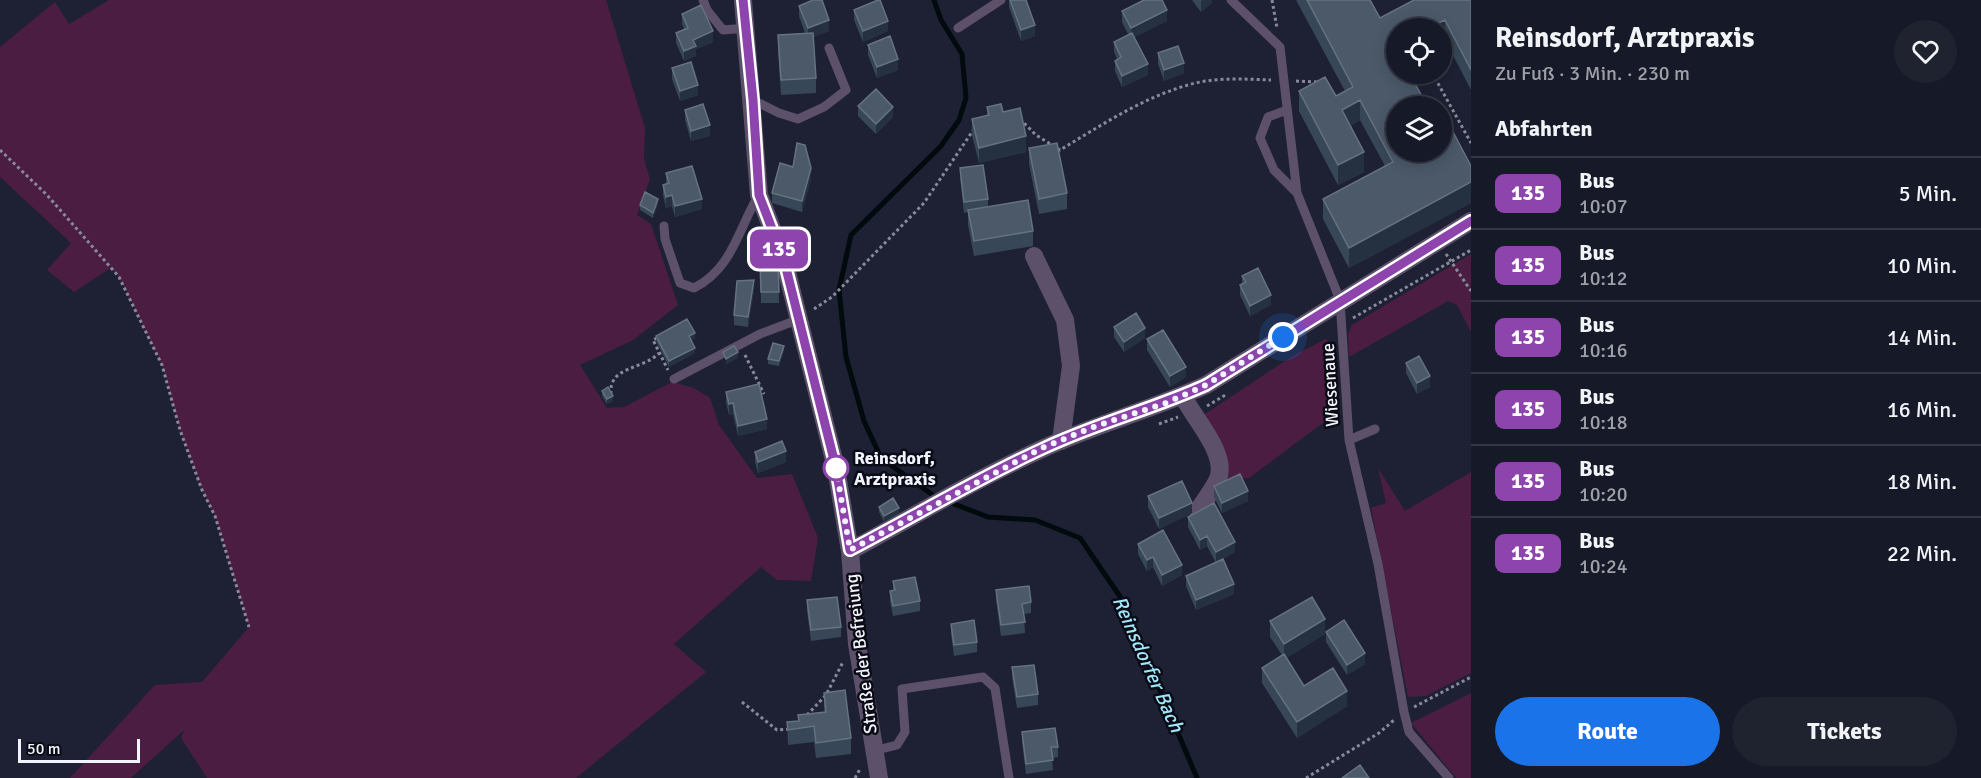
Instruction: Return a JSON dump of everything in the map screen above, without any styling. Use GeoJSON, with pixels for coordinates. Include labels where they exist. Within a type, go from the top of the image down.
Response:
{"type":"FeatureCollection","features":[{"type":"Feature","properties":{"kind":"street","name":"Straße der Befreiung"},"geometry":{"type":"LineString","coordinates":[[743,0],[759,195],[784,260],[797,320],[824,419],[850,550],[857,644],[879,778]]}},
{"type":"Feature","properties":{"kind":"street"},"geometry":{"type":"LineString","coordinates":[[850,550],[1061,441],[1183,396],[1206,385],[1471,221]]}},
{"type":"Feature","properties":{"kind":"street"},"geometry":{"type":"LineString","coordinates":[[1034,256],[1065,320],[1071,366],[1061,441]]}},
{"type":"Feature","properties":{"kind":"street"},"geometry":{"type":"LineString","coordinates":[[1183,396],[1217,454],[1220,470],[1217,480],[1198,511]]}},
{"type":"Feature","properties":{"kind":"lane"},"geometry":{"type":"LineString","coordinates":[[703,0],[707,10],[723,30],[747,28]]}},
{"type":"Feature","properties":{"kind":"lane"},"geometry":{"type":"LineString","coordinates":[[958,28],[1001,0]]}},
{"type":"Feature","properties":{"kind":"lane","name":"Wiesenaue"},"geometry":{"type":"LineString","coordinates":[[1231,0],[1280,47],[1297,193],[1340,300],[1349,440],[1378,564],[1404,712],[1409,732],[1449,778]]}},
{"type":"Feature","properties":{"kind":"lane"},"geometry":{"type":"LineString","coordinates":[[753,100],[779,113],[798,119],[824,107],[846,90],[829,48]]}},
{"type":"Feature","properties":{"kind":"lane"},"geometry":{"type":"LineString","coordinates":[[1287,110],[1268,117],[1260,138],[1274,170],[1297,193]]}},
{"type":"Feature","properties":{"kind":"lane"},"geometry":{"type":"LineString","coordinates":[[664,226],[680,283],[694,288],[718,272],[759,195]]}},
{"type":"Feature","properties":{"kind":"lane"},"geometry":{"type":"LineString","coordinates":[[674,379],[740,344],[797,320]]}},
{"type":"Feature","properties":{"kind":"lane"},"geometry":{"type":"LineString","coordinates":[[1349,440],[1375,429]]}},
{"type":"Feature","properties":{"kind":"lane"},"geometry":{"type":"LineString","coordinates":[[873,751],[897,745],[905,732],[902,688],[983,677],[994,688],[1009,778]]}},
{"type":"Feature","properties":{"kind":"path"},"geometry":{"type":"LineString","coordinates":[[1016,114],[1036,135],[1060,150],[1138,105],[1189,84],[1235,79],[1324,82]]}},
{"type":"Feature","properties":{"kind":"path"},"geometry":{"type":"LineString","coordinates":[[1438,84],[1471,142]]}},
{"type":"Feature","properties":{"kind":"path"},"geometry":{"type":"LineString","coordinates":[[832,297],[924,203],[977,126]]}},
{"type":"Feature","properties":{"kind":"path"},"geometry":{"type":"LineString","coordinates":[[0,150],[47,195],[119,277],[162,365],[180,430],[202,490],[215,516],[249,627]]}},
{"type":"Feature","properties":{"kind":"path"},"geometry":{"type":"LineString","coordinates":[[1437,240],[1471,291]]}},
{"type":"Feature","properties":{"kind":"path"},"geometry":{"type":"LineString","coordinates":[[664,334],[653,340],[674,379]]}},
{"type":"Feature","properties":{"kind":"path"},"geometry":{"type":"LineString","coordinates":[[740,344],[764,394]]}},
{"type":"Feature","properties":{"kind":"path"},"geometry":{"type":"LineString","coordinates":[[611,394],[612,380],[617,374],[644,365],[659,353]]}},
{"type":"Feature","properties":{"kind":"path"},"geometry":{"type":"LineString","coordinates":[[802,720],[826,695],[841,666],[857,644]]}},
{"type":"Feature","properties":{"kind":"path"},"geometry":{"type":"LineString","coordinates":[[1306,778],[1379,733],[1404,712],[1471,677]]}},
{"type":"Feature","properties":{"kind":"path"},"geometry":{"type":"LineString","coordinates":[[742,702],[777,730],[794,729]]}},
{"type":"Feature","properties":{"kind":"shaded area"},"geometry":{"type":"Polygon","coordinates":[[[109,0],[606,0],[645,128],[644,159],[650,179],[637,215],[651,224],[678,305],[633,340],[580,365],[607,408],[624,407],[672,382],[694,388],[710,398],[719,425],[757,478],[792,474],[818,538],[811,581],[777,580],[761,567],[674,644],[706,672],[576,778],[207,778],[181,738],[184,730],[131,778],[70,778],[155,685],[202,682],[249,627],[215,516],[202,490],[180,430],[162,365],[119,277],[111,268],[74,292],[47,270],[71,243],[0,177],[0,47],[55,2],[69,24],[109,0]]]}},
{"type":"Feature","properties":{"kind":"shaded area"},"geometry":{"type":"Polygon","coordinates":[[[1471,254],[1471,332],[1457,305],[1448,301],[1349,357],[1348,334],[1352,325],[1471,254]]]}},
{"type":"Feature","properties":{"kind":"shaded area"},"geometry":{"type":"Polygon","coordinates":[[[1326,339],[1335,347],[1339,411],[1249,478],[1227,478],[1202,416],[1294,355],[1326,339]]]}},
{"type":"Feature","properties":{"kind":"shaded area"},"geometry":{"type":"Polygon","coordinates":[[[1378,468],[1405,511],[1471,472],[1471,673],[1426,696],[1408,697],[1371,508],[1386,503],[1378,468]]]}},
{"type":"Feature","properties":{"kind":"shaded area"},"geometry":{"type":"Polygon","coordinates":[[[1471,693],[1471,778],[1456,778],[1411,723],[1471,693]]]}},
{"type":"Feature","properties":{"kind":"building"},"geometry":{"type":"Polygon","coordinates":[[[813,0],[822,0],[829,20],[808,28],[799,6],[813,0]]]}},
{"type":"Feature","properties":{"kind":"building"},"geometry":{"type":"Polygon","coordinates":[[[880,0],[888,21],[863,31],[854,10],[880,0]]]}},
{"type":"Feature","properties":{"kind":"building"},"geometry":{"type":"Polygon","coordinates":[[[1010,0],[1026,0],[1035,25],[1021,30],[1010,0]]]}},
{"type":"Feature","properties":{"kind":"building"},"geometry":{"type":"Polygon","coordinates":[[[1144,0],[1162,0],[1167,10],[1131,28],[1122,11],[1144,0]]]}},
{"type":"Feature","properties":{"kind":"building"},"geometry":{"type":"Polygon","coordinates":[[[1307,0],[1370,0],[1380,18],[1414,0],[1471,0],[1471,70],[1452,33],[1452,18],[1386,18],[1386,84],[1415,84],[1422,96],[1386,96],[1386,149],[1360,100],[1342,110],[1364,152],[1338,165],[1299,91],[1325,77],[1336,96],[1353,87],[1307,0]]]}},
{"type":"Feature","properties":{"kind":"building"},"geometry":{"type":"Polygon","coordinates":[[[701,5],[713,31],[693,40],[696,46],[684,51],[676,33],[688,28],[682,14],[701,5]]]}},
{"type":"Feature","properties":{"kind":"building"},"geometry":{"type":"Polygon","coordinates":[[[813,33],[816,78],[781,80],[778,35],[813,33]]]}},
{"type":"Feature","properties":{"kind":"building"},"geometry":{"type":"Polygon","coordinates":[[[1132,33],[1148,64],[1122,76],[1115,61],[1121,57],[1114,42],[1132,33]]]}},
{"type":"Feature","properties":{"kind":"building"},"geometry":{"type":"Polygon","coordinates":[[[890,36],[898,59],[877,67],[868,45],[890,36]]]}},
{"type":"Feature","properties":{"kind":"building"},"geometry":{"type":"Polygon","coordinates":[[[1178,46],[1184,63],[1164,70],[1158,53],[1178,46]]]}},
{"type":"Feature","properties":{"kind":"building"},"geometry":{"type":"Polygon","coordinates":[[[691,62],[698,85],[680,91],[672,68],[691,62]]]}},
{"type":"Feature","properties":{"kind":"building"},"geometry":{"type":"Polygon","coordinates":[[[876,89],[893,107],[876,124],[858,106],[876,89]]]}},
{"type":"Feature","properties":{"kind":"building"},"geometry":{"type":"Polygon","coordinates":[[[703,104],[710,125],[691,131],[685,110],[703,104]]]}},
{"type":"Feature","properties":{"kind":"building"},"geometry":{"type":"Polygon","coordinates":[[[1001,104],[1003,112],[1020,108],[1026,136],[979,148],[972,119],[989,115],[987,107],[1001,104]]]}},
{"type":"Feature","properties":{"kind":"building"},"geometry":{"type":"Polygon","coordinates":[[[1452,130],[1471,166],[1471,182],[1349,248],[1323,199],[1393,162],[1452,162],[1452,130]]]}},
{"type":"Feature","properties":{"kind":"building"},"geometry":{"type":"Polygon","coordinates":[[[797,143],[805,145],[811,168],[802,201],[772,193],[780,163],[793,167],[797,143]]]}},
{"type":"Feature","properties":{"kind":"building"},"geometry":{"type":"Polygon","coordinates":[[[1057,143],[1067,193],[1039,199],[1029,148],[1057,143]]]}},
{"type":"Feature","properties":{"kind":"building"},"geometry":{"type":"Polygon","coordinates":[[[983,165],[988,199],[964,202],[960,168],[983,165]]]}},
{"type":"Feature","properties":{"kind":"building"},"geometry":{"type":"Polygon","coordinates":[[[692,166],[702,199],[675,206],[672,195],[666,197],[663,185],[669,183],[666,173],[692,166]]]}},
{"type":"Feature","properties":{"kind":"building"},"geometry":{"type":"Polygon","coordinates":[[[645,192],[658,199],[653,213],[640,205],[645,192]]]}},
{"type":"Feature","properties":{"kind":"building"},"geometry":{"type":"Polygon","coordinates":[[[1028,200],[1033,231],[974,241],[968,210],[1028,200]]]}},
{"type":"Feature","properties":{"kind":"building"},"geometry":{"type":"Polygon","coordinates":[[[760,261],[778,261],[779,292],[761,292],[760,261]]]}},
{"type":"Feature","properties":{"kind":"building"},"geometry":{"type":"Polygon","coordinates":[[[1258,268],[1271,295],[1250,306],[1240,285],[1246,282],[1242,276],[1258,268]]]}},
{"type":"Feature","properties":{"kind":"building"},"geometry":{"type":"Polygon","coordinates":[[[754,280],[748,317],[734,315],[737,281],[754,280]]]}},
{"type":"Feature","properties":{"kind":"building"},"geometry":{"type":"Polygon","coordinates":[[[1136,313],[1145,328],[1124,342],[1114,327],[1136,313]]]}},
{"type":"Feature","properties":{"kind":"building"},"geometry":{"type":"Polygon","coordinates":[[[687,319],[695,333],[689,336],[695,348],[669,361],[656,336],[687,319]]]}},
{"type":"Feature","properties":{"kind":"building"},"geometry":{"type":"Polygon","coordinates":[[[1163,330],[1186,367],[1170,376],[1147,339],[1163,330]]]}},
{"type":"Feature","properties":{"kind":"building"},"geometry":{"type":"Polygon","coordinates":[[[773,343],[784,346],[779,361],[768,359],[773,343]]]}},
{"type":"Feature","properties":{"kind":"building"},"geometry":{"type":"Polygon","coordinates":[[[734,346],[738,352],[726,359],[723,352],[734,346]]]}},
{"type":"Feature","properties":{"kind":"building"},"geometry":{"type":"Polygon","coordinates":[[[1419,356],[1430,376],[1417,383],[1406,363],[1419,356]]]}},
{"type":"Feature","properties":{"kind":"building"},"geometry":{"type":"Polygon","coordinates":[[[759,384],[767,419],[738,426],[733,403],[729,404],[726,392],[759,384]]]}},
{"type":"Feature","properties":{"kind":"building"},"geometry":{"type":"Polygon","coordinates":[[[608,387],[613,396],[607,399],[602,391],[608,387]]]}},
{"type":"Feature","properties":{"kind":"building"},"geometry":{"type":"Polygon","coordinates":[[[782,441],[786,451],[758,462],[755,452],[782,441]]]}},
{"type":"Feature","properties":{"kind":"building"},"geometry":{"type":"Polygon","coordinates":[[[1240,474],[1248,491],[1222,503],[1214,486],[1240,474]]]}},
{"type":"Feature","properties":{"kind":"building"},"geometry":{"type":"Polygon","coordinates":[[[1182,481],[1192,503],[1159,518],[1148,496],[1182,481]]]}},
{"type":"Feature","properties":{"kind":"building"},"geometry":{"type":"Polygon","coordinates":[[[893,498],[899,508],[884,516],[879,507],[893,498]]]}},
{"type":"Feature","properties":{"kind":"building"},"geometry":{"type":"Polygon","coordinates":[[[1214,503],[1235,542],[1216,552],[1207,536],[1200,540],[1188,517],[1214,503]]]}},
{"type":"Feature","properties":{"kind":"building"},"geometry":{"type":"Polygon","coordinates":[[[1163,530],[1182,565],[1162,575],[1153,557],[1147,560],[1138,544],[1163,530]]]}},
{"type":"Feature","properties":{"kind":"building"},"geometry":{"type":"Polygon","coordinates":[[[1223,559],[1234,584],[1196,600],[1186,576],[1223,559]]]}},
{"type":"Feature","properties":{"kind":"building"},"geometry":{"type":"Polygon","coordinates":[[[915,577],[920,601],[893,606],[890,591],[895,590],[893,581],[915,577]]]}},
{"type":"Feature","properties":{"kind":"building"},"geometry":{"type":"Polygon","coordinates":[[[1029,586],[1031,602],[1022,604],[1025,622],[1001,625],[996,590],[1029,586]]]}},
{"type":"Feature","properties":{"kind":"building"},"geometry":{"type":"Polygon","coordinates":[[[837,597],[841,627],[811,630],[807,600],[837,597]]]}},
{"type":"Feature","properties":{"kind":"building"},"geometry":{"type":"Polygon","coordinates":[[[1312,597],[1325,619],[1284,644],[1270,621],[1312,597]]]}},
{"type":"Feature","properties":{"kind":"building"},"geometry":{"type":"Polygon","coordinates":[[[974,620],[977,642],[954,645],[951,624],[974,620]]]}},
{"type":"Feature","properties":{"kind":"building"},"geometry":{"type":"Polygon","coordinates":[[[1344,620],[1365,653],[1347,665],[1326,632],[1344,620]]]}},
{"type":"Feature","properties":{"kind":"building"},"geometry":{"type":"Polygon","coordinates":[[[1284,654],[1304,686],[1333,668],[1347,691],[1297,722],[1262,668],[1284,654]]]}},
{"type":"Feature","properties":{"kind":"building"},"geometry":{"type":"Polygon","coordinates":[[[1034,665],[1038,694],[1017,697],[1012,667],[1034,665]]]}},
{"type":"Feature","properties":{"kind":"building"},"geometry":{"type":"Polygon","coordinates":[[[845,690],[851,738],[816,743],[814,726],[788,730],[787,722],[799,721],[798,715],[826,712],[824,693],[845,690]]]}},
{"type":"Feature","properties":{"kind":"building"},"geometry":{"type":"Polygon","coordinates":[[[1055,728],[1058,747],[1051,747],[1053,760],[1026,764],[1022,732],[1055,728]]]}},
{"type":"Feature","properties":{"kind":"building"},"geometry":{"type":"Polygon","coordinates":[[[1360,765],[1369,778],[1342,778],[1360,765]]]}},
{"type":"Feature","properties":{"kind":"waterway","name":"Reinsdorfer Bach"},"geometry":{"type":"LineString","coordinates":[[934,0],[941,20],[962,54],[966,98],[959,120],[941,146],[851,235],[839,290],[846,357],[864,421],[881,458],[937,498]]}},
{"type":"Feature","properties":{"kind":"waterway","name":"Reinsdorfer Bach"},"geometry":{"type":"LineString","coordinates":[[949,502],[988,517],[1035,520],[1080,538],[1121,598],[1197,778]]}},
{"type":"Feature","properties":{"kind":"bus line","name":"135"},"geometry":{"type":"LineString","coordinates":[[743,0],[759,195],[769,228],[784,260],[797,320],[836,468],[850,550],[1042,448],[1096,426],[1166,403],[1206,385],[1471,221]]}},
{"type":"Feature","properties":{"kind":"place","name":"Reinsdorf, Arztpraxis"},"geometry":{"type":"Point","coordinates":[836,468]}},
{"type":"Feature","properties":{"kind":"route"},"geometry":{"type":"LineString","coordinates":[[836,468],[850,550],[1042,448],[1096,426],[1166,403],[1206,385],[1283,337]]}}]}
